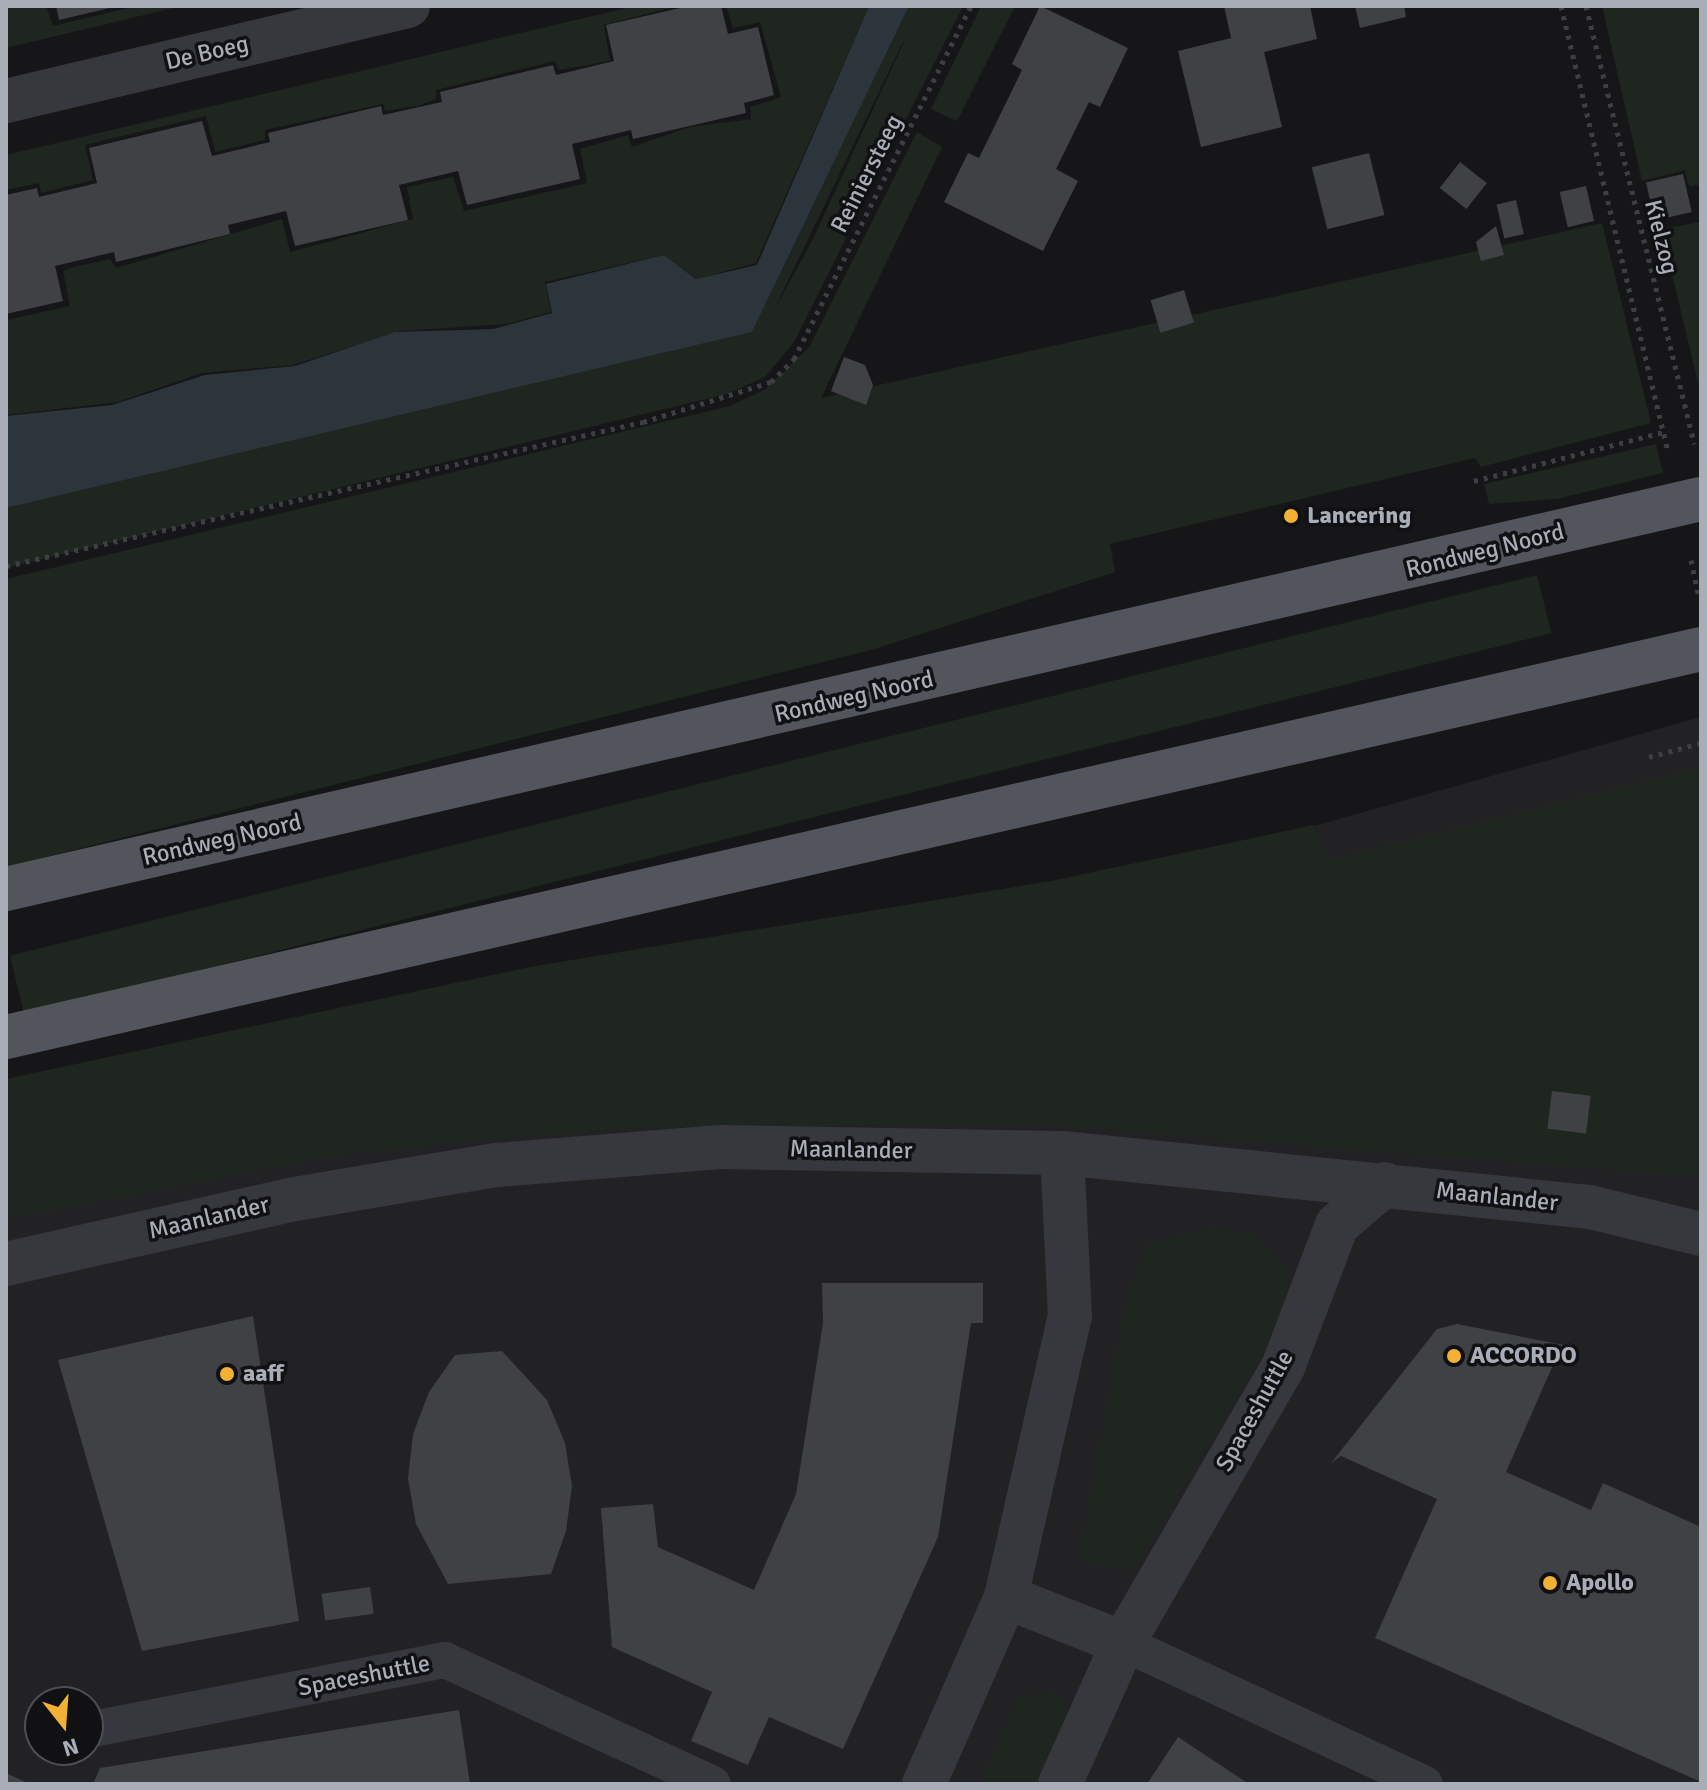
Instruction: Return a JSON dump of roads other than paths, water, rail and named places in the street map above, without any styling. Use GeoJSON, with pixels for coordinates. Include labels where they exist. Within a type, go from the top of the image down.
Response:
{"type":"FeatureCollection","features":[{"type":"Feature","properties":{"kind":"main road","name":"Rondweg Noord"},"geometry":{"type":"LineString","coordinates":[[6,889],[1701,499]]}},
{"type":"Feature","properties":{"kind":"main road"},"geometry":{"type":"LineString","coordinates":[[6,1037],[1701,649]]}},
{"type":"Feature","properties":{"kind":"street","name":"De Boeg"},"geometry":{"type":"LineString","coordinates":[[6,101],[408,6]]}},
{"type":"Feature","properties":{"kind":"street","name":"Maanlander"},"geometry":{"type":"LineString","coordinates":[[6,1264],[289,1200],[497,1165],[720,1147],[1062,1153],[1590,1207],[1701,1234]]}},
{"type":"Feature","properties":{"kind":"street"},"geometry":{"type":"LineString","coordinates":[[924,1784],[1006,1597],[1070,1316],[1062,1153]]}},
{"type":"Feature","properties":{"kind":"street","name":"Spaceshuttle"},"geometry":{"type":"LineString","coordinates":[[1060,1784],[1123,1643],[1283,1367],[1337,1225],[1385,1184]]}},
{"type":"Feature","properties":{"kind":"street"},"geometry":{"type":"LineString","coordinates":[[1006,1597],[1123,1643]]}},
{"type":"Feature","properties":{"kind":"lane"},"geometry":{"type":"LineString","coordinates":[[1123,1643],[1425,1784]]}},
{"type":"Feature","properties":{"kind":"lane","name":"Spaceshuttle"},"geometry":{"type":"LineString","coordinates":[[104,1727],[445,1660],[713,1784]]}},
{"type":"Feature","properties":{"kind":"place","name":"Lancering"},"geometry":{"type":"Point","coordinates":[1291,516]}},
{"type":"Feature","properties":{"kind":"place","name":"ACCORDO"},"geometry":{"type":"Point","coordinates":[1454,1356]}},
{"type":"Feature","properties":{"kind":"place","name":"aaff"},"geometry":{"type":"Point","coordinates":[227,1374]}},
{"type":"Feature","properties":{"kind":"place","name":"Apollo"},"geometry":{"type":"Point","coordinates":[1550,1583]}}]}
